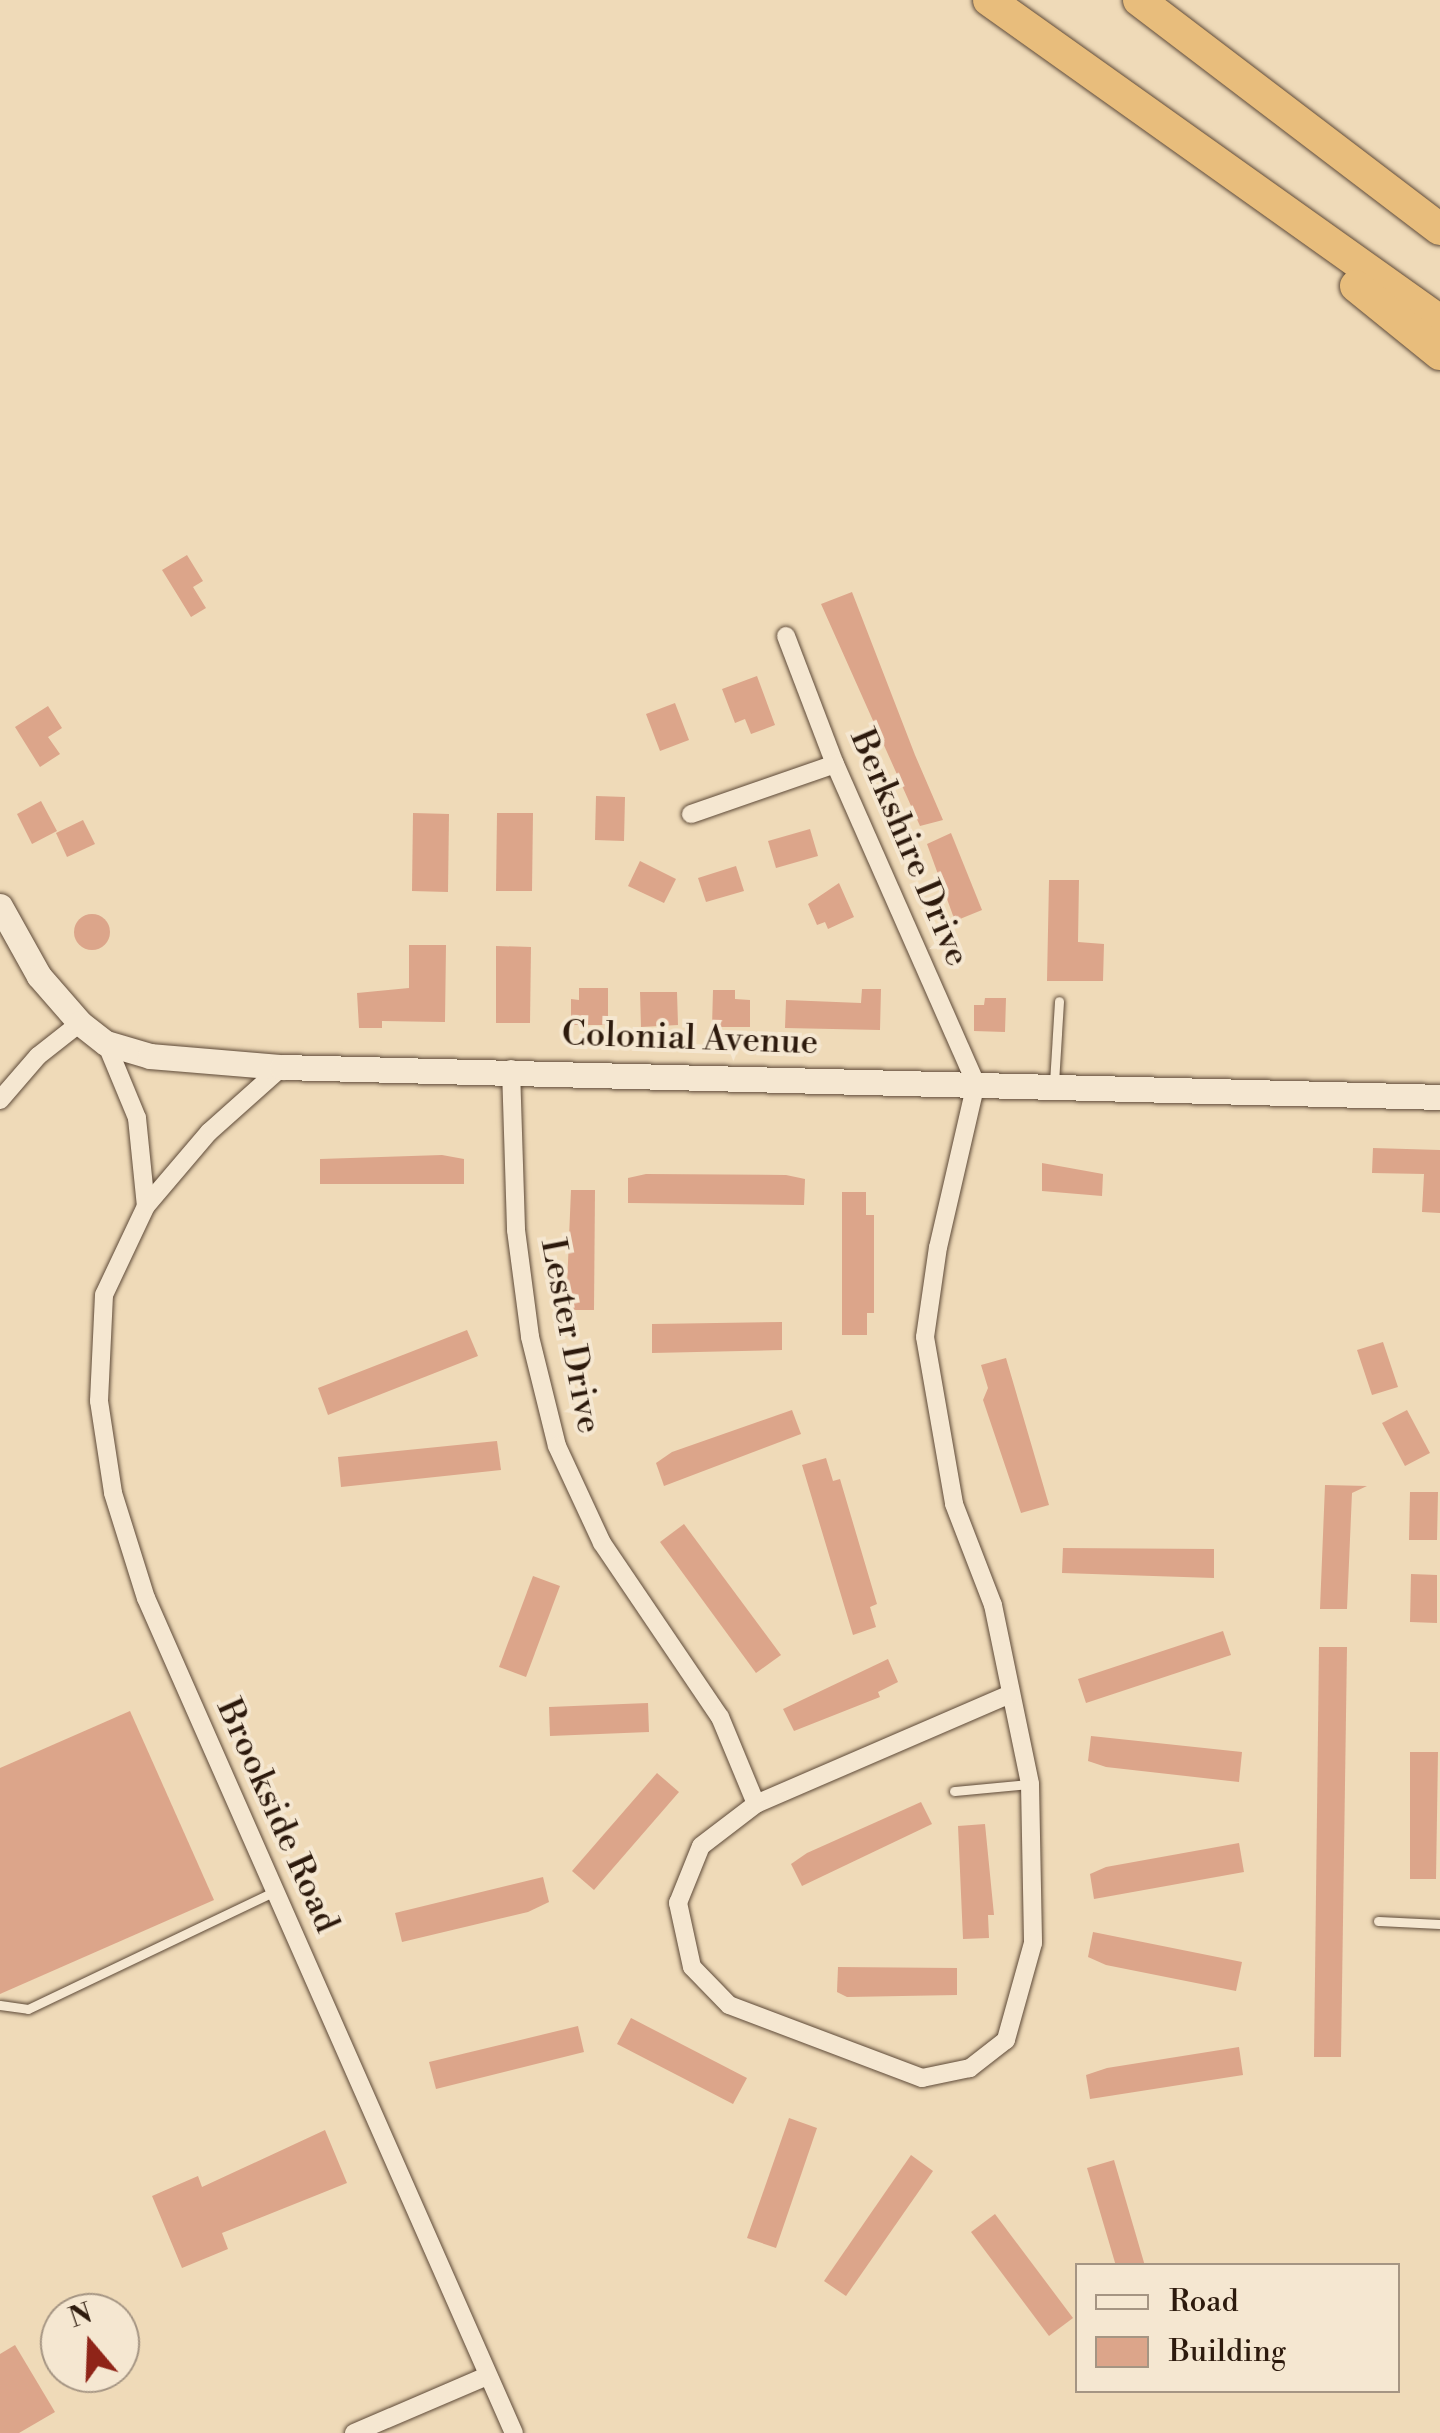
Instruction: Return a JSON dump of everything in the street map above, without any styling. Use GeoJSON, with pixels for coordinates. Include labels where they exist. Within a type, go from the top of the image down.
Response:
{"type":"FeatureCollection","features":[{"type":"Feature","properties":{"kind":"highway"},"geometry":{"type":"LineString","coordinates":[[989,0],[1440,321]]}},
{"type":"Feature","properties":{"kind":"highway"},"geometry":{"type":"LineString","coordinates":[[1139,0],[1440,229]]}},
{"type":"Feature","properties":{"kind":"highway"},"geometry":{"type":"LineString","coordinates":[[1120,94],[1440,354]]}},
{"type":"Feature","properties":{"kind":"street","name":"Berkshire Drive"},"geometry":{"type":"LineString","coordinates":[[786,636],[835,764],[976,1083]]}},
{"type":"Feature","properties":{"kind":"street"},"geometry":{"type":"LineString","coordinates":[[691,814],[835,764]]}},
{"type":"Feature","properties":{"kind":"street","name":"Colonial Avenue"},"geometry":{"type":"LineString","coordinates":[[2,910],[39,976],[80,1023],[106,1043],[150,1056],[282,1067],[512,1069],[1440,1097]]}},
{"type":"Feature","properties":{"kind":"street"},"geometry":{"type":"LineString","coordinates":[[0,1100],[38,1056],[80,1023]]}},
{"type":"Feature","properties":{"kind":"street"},"geometry":{"type":"LineString","coordinates":[[106,1043],[137,1118],[146,1206]]}},
{"type":"Feature","properties":{"kind":"street","name":"Brookside Road"},"geometry":{"type":"LineString","coordinates":[[282,1067],[209,1132],[146,1206],[104,1295],[100,1401],[113,1493],[146,1598],[514,2433]]}},
{"type":"Feature","properties":{"kind":"street","name":"Lester Drive"},"geometry":{"type":"LineString","coordinates":[[512,1069],[516,1230],[530,1337],[557,1446],[602,1543],[720,1718],[756,1804]]}},
{"type":"Feature","properties":{"kind":"street"},"geometry":{"type":"LineString","coordinates":[[976,1083],[938,1247],[926,1337],[954,1504],[993,1605],[1030,1784],[1032,1943],[1006,2040],[970,2068],[922,2078],[728,2004],[692,1967],[678,1903],[701,1846],[756,1804],[1010,1694]]}},
{"type":"Feature","properties":{"kind":"street"},"geometry":{"type":"LineString","coordinates":[[354,2433],[487,2376]]}},
{"type":"Feature","properties":{"kind":"lane"},"geometry":{"type":"LineString","coordinates":[[1054,1086],[1059,1000]]}},
{"type":"Feature","properties":{"kind":"lane"},"geometry":{"type":"LineString","coordinates":[[954,1791],[1030,1784]]}},
{"type":"Feature","properties":{"kind":"lane"},"geometry":{"type":"LineString","coordinates":[[0,2004],[28,2009],[274,1891]]}},
{"type":"Feature","properties":{"kind":"lane"},"geometry":{"type":"LineString","coordinates":[[1378,1921],[1440,1924]]}},
{"type":"Feature","properties":{"kind":"building"},"geometry":{"type":"Polygon","coordinates":[[[187,555],[203,581],[193,587],[206,608],[191,617],[162,570],[187,555]]]}},
{"type":"Feature","properties":{"kind":"building"},"geometry":{"type":"Polygon","coordinates":[[[852,592],[943,820],[920,826],[821,604],[852,592]]]}},
{"type":"Feature","properties":{"kind":"building"},"geometry":{"type":"Polygon","coordinates":[[[757,676],[775,725],[751,734],[745,719],[735,723],[722,689],[757,676]]]}},
{"type":"Feature","properties":{"kind":"building"},"geometry":{"type":"Polygon","coordinates":[[[675,703],[689,740],[660,751],[646,714],[675,703]]]}},
{"type":"Feature","properties":{"kind":"building"},"geometry":{"type":"Polygon","coordinates":[[[48,706],[62,728],[48,737],[60,754],[40,767],[15,727],[48,706]]]}},
{"type":"Feature","properties":{"kind":"building"},"geometry":{"type":"Polygon","coordinates":[[[596,796],[625,797],[624,841],[595,840],[596,796]]]}},
{"type":"Feature","properties":{"kind":"building"},"geometry":{"type":"Polygon","coordinates":[[[41,801],[57,831],[32,844],[17,814],[41,801]]]}},
{"type":"Feature","properties":{"kind":"building"},"geometry":{"type":"Polygon","coordinates":[[[413,813],[449,814],[448,892],[412,891],[413,813]]]}},
{"type":"Feature","properties":{"kind":"building"},"geometry":{"type":"Polygon","coordinates":[[[497,813],[533,813],[532,891],[496,891],[497,813]]]}},
{"type":"Feature","properties":{"kind":"building"},"geometry":{"type":"Polygon","coordinates":[[[83,820],[95,844],[67,857],[56,833],[83,820]]]}},
{"type":"Feature","properties":{"kind":"building"},"geometry":{"type":"Polygon","coordinates":[[[810,829],[818,856],[776,868],[768,841],[810,829]]]}},
{"type":"Feature","properties":{"kind":"building"},"geometry":{"type":"Polygon","coordinates":[[[951,833],[982,910],[955,921],[927,844],[951,833]]]}},
{"type":"Feature","properties":{"kind":"building"},"geometry":{"type":"Polygon","coordinates":[[[640,861],[676,879],[664,903],[628,886],[640,861]]]}},
{"type":"Feature","properties":{"kind":"building"},"geometry":{"type":"Polygon","coordinates":[[[736,866],[744,891],[706,902],[698,878],[736,866]]]}},
{"type":"Feature","properties":{"kind":"building"},"geometry":{"type":"Polygon","coordinates":[[[1049,880],[1079,880],[1078,942],[1104,944],[1103,981],[1047,981],[1049,880]]]}},
{"type":"Feature","properties":{"kind":"building"},"geometry":{"type":"Polygon","coordinates":[[[839,883],[854,917],[828,929],[825,922],[817,925],[808,904],[839,883]]]}},
{"type":"Feature","properties":{"kind":"building"},"geometry":{"type":"Polygon","coordinates":[[[92,914],[104,920],[110,932],[104,944],[92,950],[80,944],[74,932],[80,920],[92,914]]]}},
{"type":"Feature","properties":{"kind":"building"},"geometry":{"type":"Polygon","coordinates":[[[409,945],[446,945],[445,1022],[382,1021],[382,1028],[359,1028],[357,993],[409,988],[409,945]]]}},
{"type":"Feature","properties":{"kind":"building"},"geometry":{"type":"Polygon","coordinates":[[[496,946],[531,947],[530,1023],[496,1023],[496,946]]]}},
{"type":"Feature","properties":{"kind":"building"},"geometry":{"type":"Polygon","coordinates":[[[579,988],[608,988],[608,1025],[571,1025],[571,999],[579,1000],[579,988]]]}},
{"type":"Feature","properties":{"kind":"building"},"geometry":{"type":"Polygon","coordinates":[[[862,989],[881,989],[880,1030],[785,1028],[786,1000],[861,1003],[862,989]]]}},
{"type":"Feature","properties":{"kind":"building"},"geometry":{"type":"Polygon","coordinates":[[[713,990],[735,990],[735,999],[750,1000],[750,1027],[712,1027],[713,990]]]}},
{"type":"Feature","properties":{"kind":"building"},"geometry":{"type":"Polygon","coordinates":[[[640,992],[677,992],[678,1025],[641,1027],[640,992]]]}},
{"type":"Feature","properties":{"kind":"building"},"geometry":{"type":"Polygon","coordinates":[[[985,998],[1006,998],[1005,1032],[974,1031],[974,1005],[984,1005],[985,998]]]}},
{"type":"Feature","properties":{"kind":"building"},"geometry":{"type":"Polygon","coordinates":[[[1373,1148],[1440,1150],[1440,1213],[1422,1212],[1424,1174],[1372,1173],[1373,1148]]]}},
{"type":"Feature","properties":{"kind":"building"},"geometry":{"type":"Polygon","coordinates":[[[442,1155],[464,1159],[464,1184],[320,1184],[320,1159],[442,1155]]]}},
{"type":"Feature","properties":{"kind":"building"},"geometry":{"type":"Polygon","coordinates":[[[1042,1163],[1103,1174],[1102,1196],[1042,1191],[1042,1163]]]}},
{"type":"Feature","properties":{"kind":"building"},"geometry":{"type":"Polygon","coordinates":[[[646,1174],[786,1175],[805,1179],[804,1205],[628,1203],[628,1178],[646,1174]]]}},
{"type":"Feature","properties":{"kind":"building"},"geometry":{"type":"Polygon","coordinates":[[[571,1190],[595,1190],[594,1310],[566,1310],[571,1190]]]}},
{"type":"Feature","properties":{"kind":"building"},"geometry":{"type":"Polygon","coordinates":[[[842,1192],[866,1192],[866,1215],[874,1215],[874,1313],[867,1313],[867,1335],[842,1335],[842,1192]]]}},
{"type":"Feature","properties":{"kind":"building"},"geometry":{"type":"Polygon","coordinates":[[[782,1322],[782,1350],[652,1353],[652,1324],[782,1322]]]}},
{"type":"Feature","properties":{"kind":"building"},"geometry":{"type":"Polygon","coordinates":[[[467,1330],[478,1356],[328,1415],[318,1388],[467,1330]]]}},
{"type":"Feature","properties":{"kind":"building"},"geometry":{"type":"Polygon","coordinates":[[[1383,1342],[1398,1387],[1372,1395],[1357,1350],[1383,1342]]]}},
{"type":"Feature","properties":{"kind":"building"},"geometry":{"type":"Polygon","coordinates":[[[1006,1358],[1049,1505],[1021,1513],[983,1400],[988,1388],[981,1365],[1006,1358]]]}},
{"type":"Feature","properties":{"kind":"building"},"geometry":{"type":"Polygon","coordinates":[[[792,1410],[801,1434],[664,1486],[656,1463],[672,1452],[792,1410]]]}},
{"type":"Feature","properties":{"kind":"building"},"geometry":{"type":"Polygon","coordinates":[[[1407,1410],[1430,1453],[1405,1466],[1382,1423],[1407,1410]]]}},
{"type":"Feature","properties":{"kind":"building"},"geometry":{"type":"Polygon","coordinates":[[[497,1441],[501,1470],[341,1487],[338,1457],[497,1441]]]}},
{"type":"Feature","properties":{"kind":"building"},"geometry":{"type":"Polygon","coordinates":[[[826,1458],[833,1481],[840,1479],[877,1604],[870,1607],[876,1627],[853,1635],[802,1465],[826,1458]]]}},
{"type":"Feature","properties":{"kind":"building"},"geometry":{"type":"Polygon","coordinates":[[[1325,1485],[1367,1486],[1352,1493],[1347,1609],[1320,1609],[1325,1485]]]}},
{"type":"Feature","properties":{"kind":"building"},"geometry":{"type":"Polygon","coordinates":[[[1410,1492],[1438,1492],[1437,1540],[1409,1540],[1410,1492]]]}},
{"type":"Feature","properties":{"kind":"building"},"geometry":{"type":"Polygon","coordinates":[[[684,1524],[781,1655],[756,1673],[660,1542],[684,1524]]]}},
{"type":"Feature","properties":{"kind":"building"},"geometry":{"type":"Polygon","coordinates":[[[1063,1548],[1214,1549],[1214,1578],[1062,1573],[1063,1548]]]}},
{"type":"Feature","properties":{"kind":"building"},"geometry":{"type":"Polygon","coordinates":[[[1411,1574],[1437,1575],[1437,1623],[1410,1622],[1411,1574]]]}},
{"type":"Feature","properties":{"kind":"building"},"geometry":{"type":"Polygon","coordinates":[[[533,1576],[560,1586],[526,1677],[499,1667],[533,1576]]]}},
{"type":"Feature","properties":{"kind":"building"},"geometry":{"type":"Polygon","coordinates":[[[1223,1631],[1231,1655],[1086,1703],[1078,1679],[1223,1631]]]}},
{"type":"Feature","properties":{"kind":"building"},"geometry":{"type":"Polygon","coordinates":[[[1319,1647],[1347,1647],[1341,2057],[1314,2057],[1319,1647]]]}},
{"type":"Feature","properties":{"kind":"building"},"geometry":{"type":"Polygon","coordinates":[[[888,1659],[898,1682],[878,1692],[880,1697],[794,1731],[783,1709],[888,1659]]]}},
{"type":"Feature","properties":{"kind":"building"},"geometry":{"type":"Polygon","coordinates":[[[648,1703],[649,1732],[550,1736],[549,1707],[648,1703]]]}},
{"type":"Feature","properties":{"kind":"building"},"geometry":{"type":"Polygon","coordinates":[[[130,1711],[214,1900],[0,1994],[0,1768],[130,1711]]]}},
{"type":"Feature","properties":{"kind":"building"},"geometry":{"type":"Polygon","coordinates":[[[1091,1736],[1242,1752],[1239,1782],[1106,1767],[1088,1761],[1091,1736]]]}},
{"type":"Feature","properties":{"kind":"building"},"geometry":{"type":"Polygon","coordinates":[[[1410,1752],[1438,1752],[1436,1879],[1410,1879],[1410,1752]]]}},
{"type":"Feature","properties":{"kind":"building"},"geometry":{"type":"Polygon","coordinates":[[[657,1773],[679,1792],[594,1890],[572,1871],[657,1773]]]}},
{"type":"Feature","properties":{"kind":"building"},"geometry":{"type":"Polygon","coordinates":[[[921,1802],[932,1824],[802,1886],[791,1864],[807,1853],[921,1802]]]}},
{"type":"Feature","properties":{"kind":"building"},"geometry":{"type":"Polygon","coordinates":[[[985,1824],[994,1915],[988,1915],[989,1938],[963,1939],[958,1826],[985,1824]]]}},
{"type":"Feature","properties":{"kind":"building"},"geometry":{"type":"Polygon","coordinates":[[[1239,1843],[1244,1872],[1094,1899],[1090,1874],[1106,1867],[1239,1843]]]}},
{"type":"Feature","properties":{"kind":"building"},"geometry":{"type":"Polygon","coordinates":[[[543,1877],[549,1902],[528,1912],[402,1942],[395,1913],[543,1877]]]}},
{"type":"Feature","properties":{"kind":"building"},"geometry":{"type":"Polygon","coordinates":[[[1093,1932],[1242,1962],[1236,1991],[1106,1965],[1088,1957],[1093,1932]]]}},
{"type":"Feature","properties":{"kind":"building"},"geometry":{"type":"Polygon","coordinates":[[[838,1967],[957,1968],[957,1995],[847,1997],[837,1992],[838,1967]]]}},
{"type":"Feature","properties":{"kind":"building"},"geometry":{"type":"Polygon","coordinates":[[[631,2018],[747,2078],[733,2104],[617,2044],[631,2018]]]}},
{"type":"Feature","properties":{"kind":"building"},"geometry":{"type":"Polygon","coordinates":[[[578,2026],[584,2052],[436,2089],[429,2062],[578,2026]]]}},
{"type":"Feature","properties":{"kind":"building"},"geometry":{"type":"Polygon","coordinates":[[[1239,2047],[1243,2075],[1090,2099],[1086,2075],[1107,2068],[1239,2047]]]}},
{"type":"Feature","properties":{"kind":"building"},"geometry":{"type":"Polygon","coordinates":[[[789,2118],[817,2128],[776,2248],[747,2238],[789,2118]]]}},
{"type":"Feature","properties":{"kind":"building"},"geometry":{"type":"Polygon","coordinates":[[[325,2130],[347,2183],[222,2233],[228,2249],[182,2268],[152,2196],[198,2176],[202,2187],[325,2130]]]}},
{"type":"Feature","properties":{"kind":"building"},"geometry":{"type":"Polygon","coordinates":[[[911,2155],[933,2171],[846,2296],[824,2281],[911,2155]]]}},
{"type":"Feature","properties":{"kind":"building"},"geometry":{"type":"Polygon","coordinates":[[[1114,2160],[1144,2263],[1115,2263],[1087,2168],[1114,2160]]]}},
{"type":"Feature","properties":{"kind":"building"},"geometry":{"type":"Polygon","coordinates":[[[995,2214],[1073,2318],[1049,2336],[971,2232],[995,2214]]]}},
{"type":"Feature","properties":{"kind":"building"},"geometry":{"type":"Polygon","coordinates":[[[15,2345],[40,2393],[55,2412],[19,2433],[0,2433],[0,2354],[15,2345]]]}}]}
